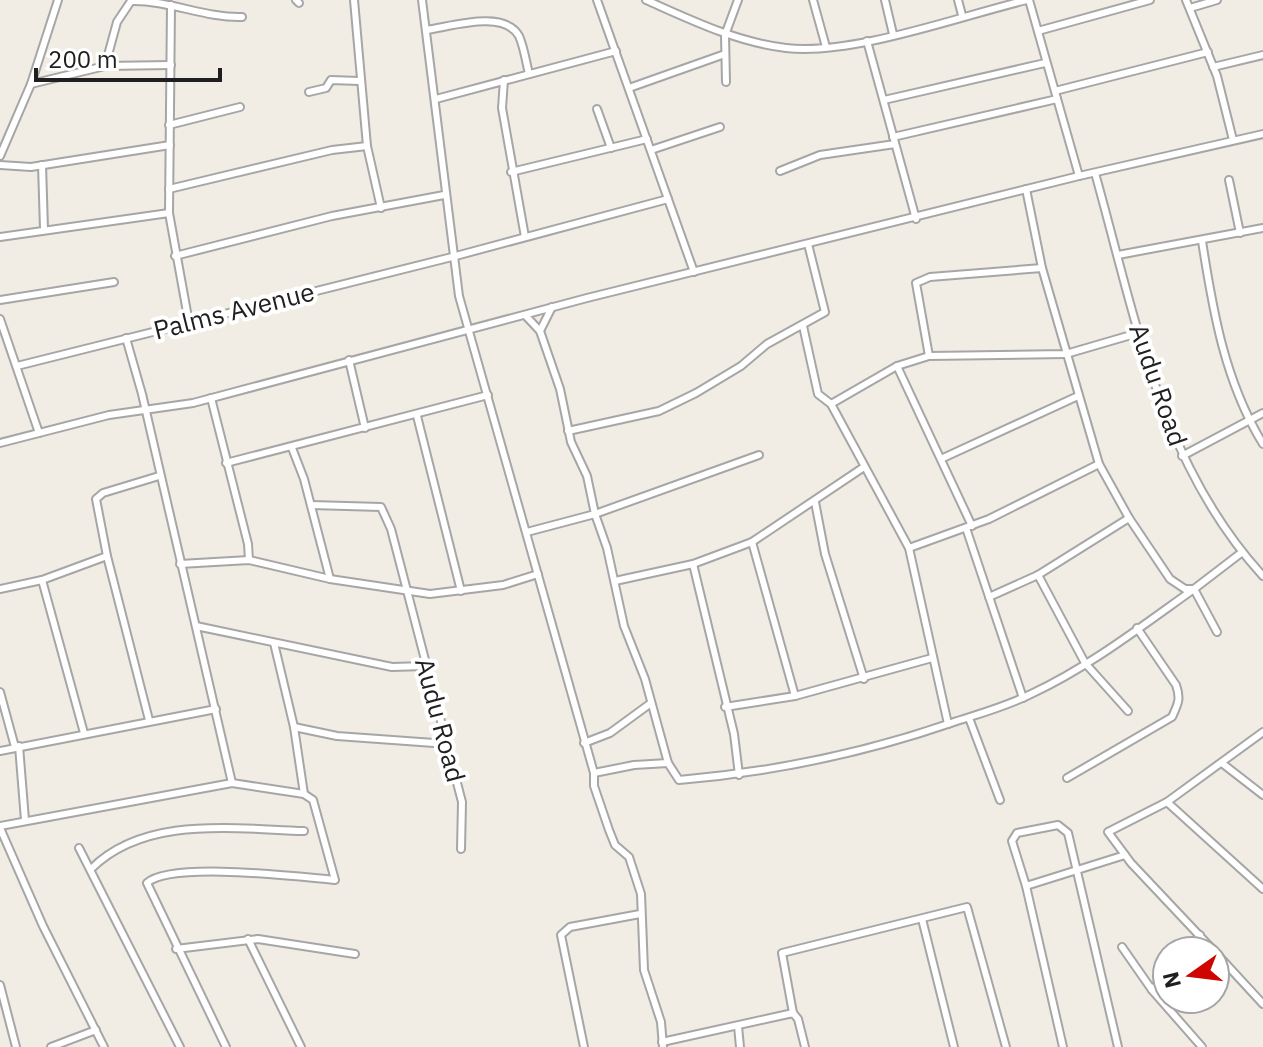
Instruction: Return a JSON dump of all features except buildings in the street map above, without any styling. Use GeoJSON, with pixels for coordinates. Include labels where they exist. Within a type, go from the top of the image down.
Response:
{"type":"FeatureCollection","features":[{"type":"Feature","properties":{"kind":"street"},"geometry":{"type":"LineString","coordinates":[[0,156],[31,84],[58,0]]}},
{"type":"Feature","properties":{"kind":"street"},"geometry":{"type":"LineString","coordinates":[[354,0],[367,146],[381,208]]}},
{"type":"Feature","properties":{"kind":"street"},"geometry":{"type":"LineString","coordinates":[[422,0],[436,99],[452,257],[467,329],[609,830],[615,845],[629,857],[637,881],[644,970],[661,1022],[663,1044],[793,1013]]}},
{"type":"Feature","properties":{"kind":"street"},"geometry":{"type":"LineString","coordinates":[[597,0],[694,272]]}},
{"type":"Feature","properties":{"kind":"street"},"geometry":{"type":"LineString","coordinates":[[646,0],[725,35],[786,48],[826,47],[867,41],[1028,0],[1079,176]]}},
{"type":"Feature","properties":{"kind":"street"},"geometry":{"type":"LineString","coordinates":[[726,82],[725,35],[738,0]]}},
{"type":"Feature","properties":{"kind":"street"},"geometry":{"type":"LineString","coordinates":[[813,0],[826,47]]}},
{"type":"Feature","properties":{"kind":"street"},"geometry":{"type":"LineString","coordinates":[[885,0],[893,34]]}},
{"type":"Feature","properties":{"kind":"street"},"geometry":{"type":"LineString","coordinates":[[958,0],[962,15]]}},
{"type":"Feature","properties":{"kind":"street"},"geometry":{"type":"LineString","coordinates":[[1038,31],[1150,0]]}},
{"type":"Feature","properties":{"kind":"street"},"geometry":{"type":"LineString","coordinates":[[1186,0],[1208,52],[1233,140]]}},
{"type":"Feature","properties":{"kind":"street"},"geometry":{"type":"LineString","coordinates":[[1190,8],[1217,0]]}},
{"type":"Feature","properties":{"kind":"street"},"geometry":{"type":"LineString","coordinates":[[105,66],[117,22],[127,4],[143,1],[222,17],[242,17]]}},
{"type":"Feature","properties":{"kind":"street"},"geometry":{"type":"LineString","coordinates":[[171,5],[169,213],[189,323]]}},
{"type":"Feature","properties":{"kind":"street"},"geometry":{"type":"LineString","coordinates":[[426,30],[486,21],[506,24],[518,35],[529,74]]}},
{"type":"Feature","properties":{"kind":"street"},"geometry":{"type":"LineString","coordinates":[[867,41],[916,219]]}},
{"type":"Feature","properties":{"kind":"street"},"geometry":{"type":"LineString","coordinates":[[436,99],[616,51]]}},
{"type":"Feature","properties":{"kind":"street"},"geometry":{"type":"LineString","coordinates":[[780,171],[820,155],[851,153],[1208,52]]}},
{"type":"Feature","properties":{"kind":"street"},"geometry":{"type":"LineString","coordinates":[[629,88],[725,54]]}},
{"type":"Feature","properties":{"kind":"street"},"geometry":{"type":"LineString","coordinates":[[1213,67],[1263,55]]}},
{"type":"Feature","properties":{"kind":"street"},"geometry":{"type":"LineString","coordinates":[[884,100],[1045,63]]}},
{"type":"Feature","properties":{"kind":"street"},"geometry":{"type":"LineString","coordinates":[[31,84],[105,66],[171,65]]}},
{"type":"Feature","properties":{"kind":"street"},"geometry":{"type":"LineString","coordinates":[[309,92],[326,88],[331,80],[359,81]]}},
{"type":"Feature","properties":{"kind":"street"},"geometry":{"type":"LineString","coordinates":[[504,80],[502,108],[525,237]]}},
{"type":"Feature","properties":{"kind":"street"},"geometry":{"type":"LineString","coordinates":[[169,125],[240,107]]}},
{"type":"Feature","properties":{"kind":"street"},"geometry":{"type":"LineString","coordinates":[[597,109],[611,148]]}},
{"type":"Feature","properties":{"kind":"street"},"geometry":{"type":"LineString","coordinates":[[651,150],[720,127]]}},
{"type":"Feature","properties":{"kind":"street"},"geometry":{"type":"LineString","coordinates":[[0,443],[211,398],[552,307],[916,219],[1079,176],[1263,134]]}},
{"type":"Feature","properties":{"kind":"street"},"geometry":{"type":"LineString","coordinates":[[511,172],[647,139]]}},
{"type":"Feature","properties":{"kind":"street"},"geometry":{"type":"LineString","coordinates":[[0,165],[42,165],[170,145]]}},
{"type":"Feature","properties":{"kind":"street"},"geometry":{"type":"LineString","coordinates":[[169,189],[332,150],[367,146]]}},
{"type":"Feature","properties":{"kind":"street"},"geometry":{"type":"LineString","coordinates":[[42,165],[44,229]]}},
{"type":"Feature","properties":{"kind":"street","name":"Audu Road"},"geometry":{"type":"LineString","coordinates":[[1095,173],[1155,390],[1182,456],[1241,553],[1263,576]]}},
{"type":"Feature","properties":{"kind":"street"},"geometry":{"type":"LineString","coordinates":[[1229,180],[1240,233]]}},
{"type":"Feature","properties":{"kind":"street"},"geometry":{"type":"LineString","coordinates":[[1026,189],[1042,268],[1099,464],[1129,518],[1170,579],[1185,589],[1194,589]]}},
{"type":"Feature","properties":{"kind":"street"},"geometry":{"type":"LineString","coordinates":[[175,256],[332,216],[444,195]]}},
{"type":"Feature","properties":{"kind":"street","name":"Palms Avenue"},"geometry":{"type":"LineString","coordinates":[[17,366],[452,257],[668,199]]}},
{"type":"Feature","properties":{"kind":"street"},"geometry":{"type":"LineString","coordinates":[[0,237],[169,213]]}},
{"type":"Feature","properties":{"kind":"street"},"geometry":{"type":"LineString","coordinates":[[1118,255],[1263,228]]}},
{"type":"Feature","properties":{"kind":"street"},"geometry":{"type":"LineString","coordinates":[[1202,241],[1224,353],[1248,420],[1263,444]]}},
{"type":"Feature","properties":{"kind":"street"},"geometry":{"type":"LineString","coordinates":[[568,431],[659,411],[696,393],[741,366],[767,344],[825,312],[808,244]]}},
{"type":"Feature","properties":{"kind":"street"},"geometry":{"type":"LineString","coordinates":[[929,356],[916,283],[930,277],[1042,268]]}},
{"type":"Feature","properties":{"kind":"street"},"geometry":{"type":"LineString","coordinates":[[0,300],[114,282]]}},
{"type":"Feature","properties":{"kind":"street"},"geometry":{"type":"LineString","coordinates":[[540,331],[552,307]]}},
{"type":"Feature","properties":{"kind":"street"},"geometry":{"type":"LineString","coordinates":[[525,315],[540,331],[560,389],[568,431],[587,476],[624,626],[668,763],[679,780],[739,775],[850,754],[1023,698],[1085,663],[1241,553]]}},
{"type":"Feature","properties":{"kind":"street"},"geometry":{"type":"LineString","coordinates":[[0,319],[39,433]]}},
{"type":"Feature","properties":{"kind":"street"},"geometry":{"type":"LineString","coordinates":[[803,326],[818,394],[831,404],[909,548],[948,724]]}},
{"type":"Feature","properties":{"kind":"street"},"geometry":{"type":"LineString","coordinates":[[831,404],[897,366],[929,356],[1066,354],[1138,333]]}},
{"type":"Feature","properties":{"kind":"street"},"geometry":{"type":"LineString","coordinates":[[126,338],[146,410],[232,783]]}},
{"type":"Feature","properties":{"kind":"street"},"geometry":{"type":"LineString","coordinates":[[349,360],[365,428]]}},
{"type":"Feature","properties":{"kind":"street"},"geometry":{"type":"LineString","coordinates":[[897,366],[943,458],[969,527],[1023,698]]}},
{"type":"Feature","properties":{"kind":"street"},"geometry":{"type":"LineString","coordinates":[[226,463],[417,416],[488,395]]}},
{"type":"Feature","properties":{"kind":"street"},"geometry":{"type":"LineString","coordinates":[[943,458],[1078,396]]}},
{"type":"Feature","properties":{"kind":"street"},"geometry":{"type":"LineString","coordinates":[[211,398],[248,544],[249,560]]}},
{"type":"Feature","properties":{"kind":"street"},"geometry":{"type":"LineString","coordinates":[[1182,456],[1263,413]]}},
{"type":"Feature","properties":{"kind":"street"},"geometry":{"type":"LineString","coordinates":[[417,416],[461,591]]}},
{"type":"Feature","properties":{"kind":"street"},"geometry":{"type":"LineString","coordinates":[[292,448],[330,579]]}},
{"type":"Feature","properties":{"kind":"street"},"geometry":{"type":"LineString","coordinates":[[527,532],[595,514],[759,455]]}},
{"type":"Feature","properties":{"kind":"street"},"geometry":{"type":"LineString","coordinates":[[909,548],[969,527],[1099,464]]}},
{"type":"Feature","properties":{"kind":"street"},"geometry":{"type":"LineString","coordinates":[[615,581],[693,564],[752,542],[864,467]]}},
{"type":"Feature","properties":{"kind":"street"},"geometry":{"type":"LineString","coordinates":[[149,720],[107,556],[97,497],[159,476]]}},
{"type":"Feature","properties":{"kind":"street"},"geometry":{"type":"LineString","coordinates":[[815,502],[825,554],[864,679]]}},
{"type":"Feature","properties":{"kind":"street","name":"Audu Road"},"geometry":{"type":"LineString","coordinates":[[311,505],[381,507],[391,529],[462,802],[461,849]]}},
{"type":"Feature","properties":{"kind":"street"},"geometry":{"type":"LineString","coordinates":[[989,597],[1038,575],[1129,518]]}},
{"type":"Feature","properties":{"kind":"street"},"geometry":{"type":"LineString","coordinates":[[752,542],[795,696]]}},
{"type":"Feature","properties":{"kind":"street"},"geometry":{"type":"LineString","coordinates":[[0,589],[42,580],[107,556]]}},
{"type":"Feature","properties":{"kind":"street"},"geometry":{"type":"LineString","coordinates":[[180,564],[249,560],[405,592],[461,591],[503,585],[538,574]]}},
{"type":"Feature","properties":{"kind":"street"},"geometry":{"type":"LineString","coordinates":[[693,564],[725,707],[734,734],[739,775]]}},
{"type":"Feature","properties":{"kind":"street"},"geometry":{"type":"LineString","coordinates":[[1038,575],[1085,663],[1128,711]]}},
{"type":"Feature","properties":{"kind":"street"},"geometry":{"type":"LineString","coordinates":[[42,580],[84,733]]}},
{"type":"Feature","properties":{"kind":"street"},"geometry":{"type":"LineString","coordinates":[[1194,589],[1217,632]]}},
{"type":"Feature","properties":{"kind":"street"},"geometry":{"type":"LineString","coordinates":[[196,626],[392,667],[425,666]]}},
{"type":"Feature","properties":{"kind":"street"},"geometry":{"type":"LineString","coordinates":[[1067,778],[1166,721],[1177,707],[1180,695],[1176,685],[1137,628]]}},
{"type":"Feature","properties":{"kind":"street"},"geometry":{"type":"LineString","coordinates":[[274,643],[294,727],[304,794]]}},
{"type":"Feature","properties":{"kind":"street"},"geometry":{"type":"LineString","coordinates":[[725,707],[795,696],[932,658]]}},
{"type":"Feature","properties":{"kind":"street"},"geometry":{"type":"LineString","coordinates":[[0,692],[17,747],[25,820]]}},
{"type":"Feature","properties":{"kind":"street"},"geometry":{"type":"LineString","coordinates":[[584,743],[610,733],[651,703]]}},
{"type":"Feature","properties":{"kind":"street"},"geometry":{"type":"LineString","coordinates":[[0,751],[216,709]]}},
{"type":"Feature","properties":{"kind":"street"},"geometry":{"type":"LineString","coordinates":[[969,718],[1000,800]]}},
{"type":"Feature","properties":{"kind":"street"},"geometry":{"type":"LineString","coordinates":[[294,727],[337,736],[448,744]]}},
{"type":"Feature","properties":{"kind":"street"},"geometry":{"type":"LineString","coordinates":[[1200,935],[1108,835],[1111,828],[1167,802],[1263,732]]}},
{"type":"Feature","properties":{"kind":"street"},"geometry":{"type":"LineString","coordinates":[[594,773],[634,765],[668,763]]}},
{"type":"Feature","properties":{"kind":"street"},"geometry":{"type":"LineString","coordinates":[[1223,764],[1263,795]]}},
{"type":"Feature","properties":{"kind":"street"},"geometry":{"type":"LineString","coordinates":[[104,1047],[43,926],[0,827],[232,783],[304,794],[313,800],[335,880],[254,872],[173,873],[152,878],[147,889],[226,1047]]}},
{"type":"Feature","properties":{"kind":"street"},"geometry":{"type":"LineString","coordinates":[[1167,802],[1263,889]]}},
{"type":"Feature","properties":{"kind":"street"},"geometry":{"type":"LineString","coordinates":[[1063,1047],[1026,886],[1012,841],[1017,833],[1058,825],[1064,827],[1077,872],[1118,1047]]}},
{"type":"Feature","properties":{"kind":"street"},"geometry":{"type":"LineString","coordinates":[[91,869],[118,847],[145,836],[198,829],[304,831]]}},
{"type":"Feature","properties":{"kind":"street"},"geometry":{"type":"LineString","coordinates":[[79,848],[180,1047]]}},
{"type":"Feature","properties":{"kind":"street"},"geometry":{"type":"LineString","coordinates":[[1026,886],[1125,855]]}},
{"type":"Feature","properties":{"kind":"street"},"geometry":{"type":"LineString","coordinates":[[805,1047],[798,1019],[793,1013],[782,953],[969,907],[1006,1047]]}},
{"type":"Feature","properties":{"kind":"street"},"geometry":{"type":"LineString","coordinates":[[584,1047],[561,935],[570,927],[640,914]]}},
{"type":"Feature","properties":{"kind":"street"},"geometry":{"type":"LineString","coordinates":[[922,919],[954,1047]]}},
{"type":"Feature","properties":{"kind":"street"},"geometry":{"type":"LineString","coordinates":[[176,949],[248,939],[355,954]]}},
{"type":"Feature","properties":{"kind":"street"},"geometry":{"type":"LineString","coordinates":[[248,939],[301,1047]]}},
{"type":"Feature","properties":{"kind":"street"},"geometry":{"type":"LineString","coordinates":[[1122,947],[1151,989]]}},
{"type":"Feature","properties":{"kind":"street"},"geometry":{"type":"LineString","coordinates":[[1231,969],[1263,1004]]}},
{"type":"Feature","properties":{"kind":"street"},"geometry":{"type":"LineString","coordinates":[[0,985],[16,1047]]}},
{"type":"Feature","properties":{"kind":"street"},"geometry":{"type":"LineString","coordinates":[[1174,1015],[1202,1047]]}},
{"type":"Feature","properties":{"kind":"street"},"geometry":{"type":"LineString","coordinates":[[738,1026],[740,1047]]}},
{"type":"Feature","properties":{"kind":"street"},"geometry":{"type":"LineString","coordinates":[[51,1047],[96,1030]]}}]}
